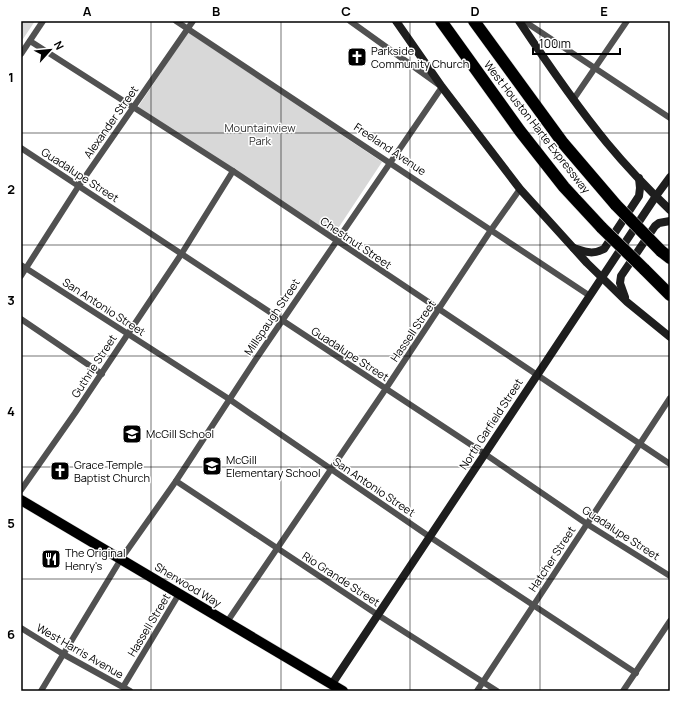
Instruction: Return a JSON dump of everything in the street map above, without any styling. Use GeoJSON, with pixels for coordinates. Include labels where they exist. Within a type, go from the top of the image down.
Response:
{"type":"FeatureCollection","features":[{"type":"Feature","properties":{"kind":"highway","name":"West Houston Harte Expressway"},"geometry":{"type":"LineString","coordinates":[[440,21],[564,187],[602,228],[670,295]]}},
{"type":"Feature","properties":{"kind":"highway","name":"West Houston Harte Expressway"},"geometry":{"type":"LineString","coordinates":[[474,21],[498,56],[563,143],[616,205],[666,255]]}},
{"type":"Feature","properties":{"kind":"highway"},"geometry":{"type":"LineString","coordinates":[[479,21],[498,56]]}},
{"type":"Feature","properties":{"kind":"main road"},"geometry":{"type":"LineString","coordinates":[[396,21],[442,87],[520,189],[573,248],[602,277],[628,302],[670,337]]}},
{"type":"Feature","properties":{"kind":"main road"},"geometry":{"type":"LineString","coordinates":[[520,21],[573,100],[608,144],[670,210]]}},
{"type":"Feature","properties":{"kind":"main road","name":"North Garfield Street"},"geometry":{"type":"LineString","coordinates":[[332,684],[670,177]]}},
{"type":"Feature","properties":{"kind":"main road"},"geometry":{"type":"LineString","coordinates":[[573,248],[596,253],[604,249],[639,196],[639,178]]}},
{"type":"Feature","properties":{"kind":"main road"},"geometry":{"type":"LineString","coordinates":[[628,302],[620,283],[621,276],[655,226],[659,223],[670,221]]}},
{"type":"Feature","properties":{"kind":"main road","name":"Sherwood Way"},"geometry":{"type":"LineString","coordinates":[[21,500],[343,691]]}},
{"type":"Feature","properties":{"kind":"street"},"geometry":{"type":"LineString","coordinates":[[21,54],[43,21]]}},
{"type":"Feature","properties":{"kind":"street","name":"Freeland Avenue"},"geometry":{"type":"LineString","coordinates":[[176,21],[590,296]]}},
{"type":"Feature","properties":{"kind":"street","name":"Alexander Street"},"geometry":{"type":"LineString","coordinates":[[21,276],[24,267],[78,186],[193,21]]}},
{"type":"Feature","properties":{"kind":"street"},"geometry":{"type":"LineString","coordinates":[[350,21],[442,87]]}},
{"type":"Feature","properties":{"kind":"street"},"geometry":{"type":"LineString","coordinates":[[524,21],[670,118]]}},
{"type":"Feature","properties":{"kind":"street"},"geometry":{"type":"LineString","coordinates":[[573,100],[627,21]]}},
{"type":"Feature","properties":{"kind":"street","name":"Chestnut Street"},"geometry":{"type":"LineString","coordinates":[[30,41],[233,171],[670,464]]}},
{"type":"Feature","properties":{"kind":"street","name":"Millspaugh Street"},"geometry":{"type":"LineString","coordinates":[[41,691],[121,559],[176,481],[336,241],[442,87]]}},
{"type":"Feature","properties":{"kind":"street","name":"Guadalupe Street"},"geometry":{"type":"LineString","coordinates":[[21,148],[485,454],[587,524],[670,576]]}},
{"type":"Feature","properties":{"kind":"street","name":"Guthrie Street"},"geometry":{"type":"LineString","coordinates":[[21,490],[102,374],[127,334],[182,254],[233,171]]}},
{"type":"Feature","properties":{"kind":"street","name":"Hassell Street"},"geometry":{"type":"LineString","coordinates":[[227,622],[386,390],[491,230],[520,189]]}},
{"type":"Feature","properties":{"kind":"street","name":"San Antonio Street"},"geometry":{"type":"LineString","coordinates":[[24,267],[229,400],[430,537],[636,673]]}},
{"type":"Feature","properties":{"kind":"street"},"geometry":{"type":"LineString","coordinates":[[21,319],[102,374]]}},
{"type":"Feature","properties":{"kind":"street","name":"Hatcher Street"},"geometry":{"type":"LineString","coordinates":[[477,691],[670,398]]}},
{"type":"Feature","properties":{"kind":"street","name":"Rio Grande Street"},"geometry":{"type":"LineString","coordinates":[[176,481],[277,549],[497,691]]}},
{"type":"Feature","properties":{"kind":"street","name":"Hassell Street"},"geometry":{"type":"LineString","coordinates":[[123,687],[179,594]]}},
{"type":"Feature","properties":{"kind":"street"},"geometry":{"type":"LineString","coordinates":[[623,691],[670,621]]}},
{"type":"Feature","properties":{"kind":"street","name":"West Harris Avenue"},"geometry":{"type":"LineString","coordinates":[[21,628],[63,654],[130,691]]}},
{"type":"Feature","properties":{"kind":"green space"},"geometry":{"type":"Polygon","coordinates":[[[21,21],[35,21],[21,42],[21,21]]]}},
{"type":"Feature","properties":{"kind":"green space","name":"Mountainview Park"},"geometry":{"type":"Polygon","coordinates":[[[188,32],[382,162],[333,236],[138,107],[188,32]]]}},
{"type":"Feature","properties":{"kind":"place","name":"Parkside Community Church"},"geometry":{"type":"Point","coordinates":[357,57]}},
{"type":"Feature","properties":{"kind":"place","name":"McGill School"},"geometry":{"type":"Point","coordinates":[132,434]}},
{"type":"Feature","properties":{"kind":"place","name":"McGill Elementary School"},"geometry":{"type":"Point","coordinates":[212,466]}},
{"type":"Feature","properties":{"kind":"place","name":"Grace Temple Baptist Church"},"geometry":{"type":"Point","coordinates":[60,471]}},
{"type":"Feature","properties":{"kind":"place","name":"The Original Henry's"},"geometry":{"type":"Point","coordinates":[51,559]}}]}
